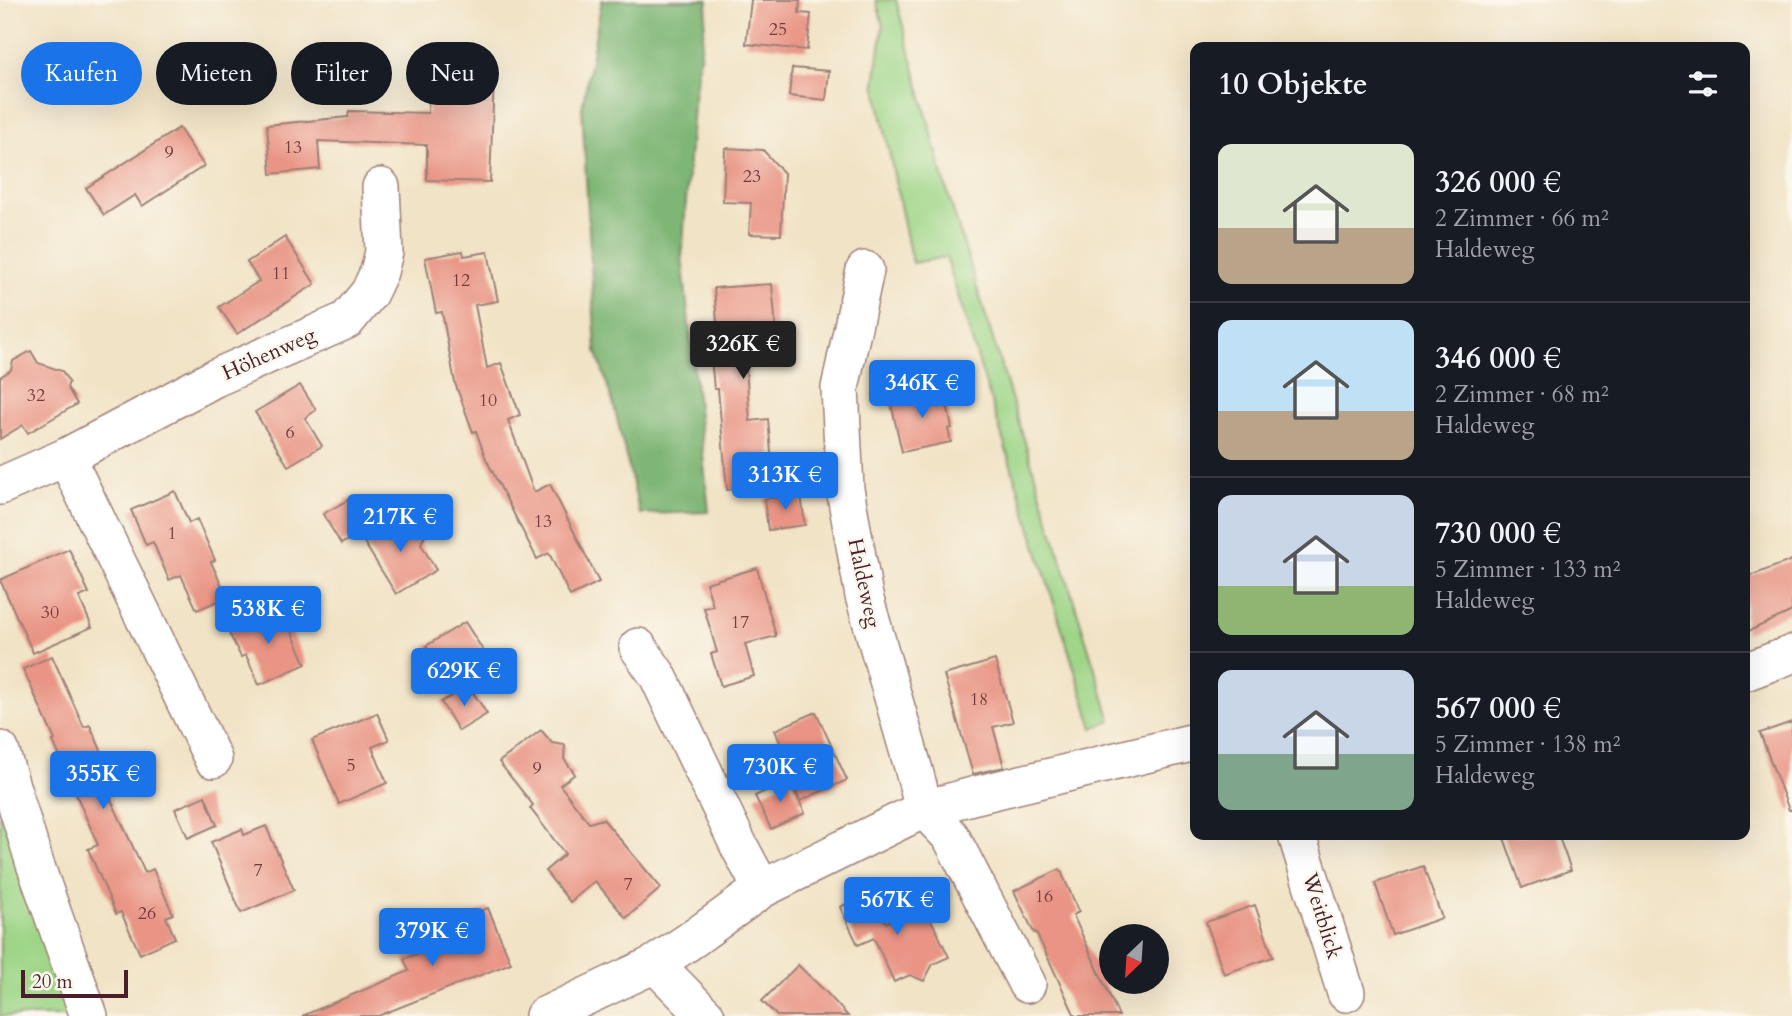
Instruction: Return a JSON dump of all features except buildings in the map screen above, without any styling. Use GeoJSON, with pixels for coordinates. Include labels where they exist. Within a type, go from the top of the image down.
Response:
{"type":"FeatureCollection","features":[{"type":"Feature","properties":{"kind":"street","name":"Höhenweg"},"geometry":{"type":"LineString","coordinates":[[0,486],[66,457],[215,377],[347,320],[369,293],[379,272],[384,252],[382,187]]}},
{"type":"Feature","properties":{"kind":"street","name":"Haldeweg"},"geometry":{"type":"LineString","coordinates":[[865,270],[840,388],[845,489],[864,596],[924,809]]}},
{"type":"Feature","properties":{"kind":"street"},"geometry":{"type":"LineString","coordinates":[[66,457],[213,760]]}},
{"type":"Feature","properties":{"kind":"street"},"geometry":{"type":"LineString","coordinates":[[638,647],[658,676],[762,889]]}},
{"type":"Feature","properties":{"kind":"street"},"geometry":{"type":"LineString","coordinates":[[1750,670],[1792,654]]}},
{"type":"Feature","properties":{"kind":"street"},"geometry":{"type":"LineString","coordinates":[[544,1016],[655,964],[762,889],[924,809],[1190,743]]}},
{"type":"Feature","properties":{"kind":"street"},"geometry":{"type":"LineString","coordinates":[[0,750],[35,864],[89,1016]]}},
{"type":"Feature","properties":{"kind":"street"},"geometry":{"type":"LineString","coordinates":[[924,809],[951,837],[1027,984]]}},
{"type":"Feature","properties":{"kind":"street","name":"Weitblick"},"geometry":{"type":"LineString","coordinates":[[1303,840],[1346,993]]}},
{"type":"Feature","properties":{"kind":"street"},"geometry":{"type":"LineString","coordinates":[[655,964],[706,1016]]}},
{"type":"Feature","properties":{"kind":"green space"},"geometry":{"type":"Polygon","coordinates":[[[602,0],[708,0],[693,104],[682,257],[709,512],[640,514],[614,406],[596,350],[582,108],[602,0]]]}},
{"type":"Feature","properties":{"kind":"green space"},"geometry":{"type":"Polygon","coordinates":[[[876,0],[896,0],[945,184],[1111,721],[1093,728],[946,257],[912,263],[875,83],[883,25],[876,0]]]}},
{"type":"Feature","properties":{"kind":"green space"},"geometry":{"type":"Polygon","coordinates":[[[0,808],[73,1016],[0,1016],[0,808]]]}}]}
